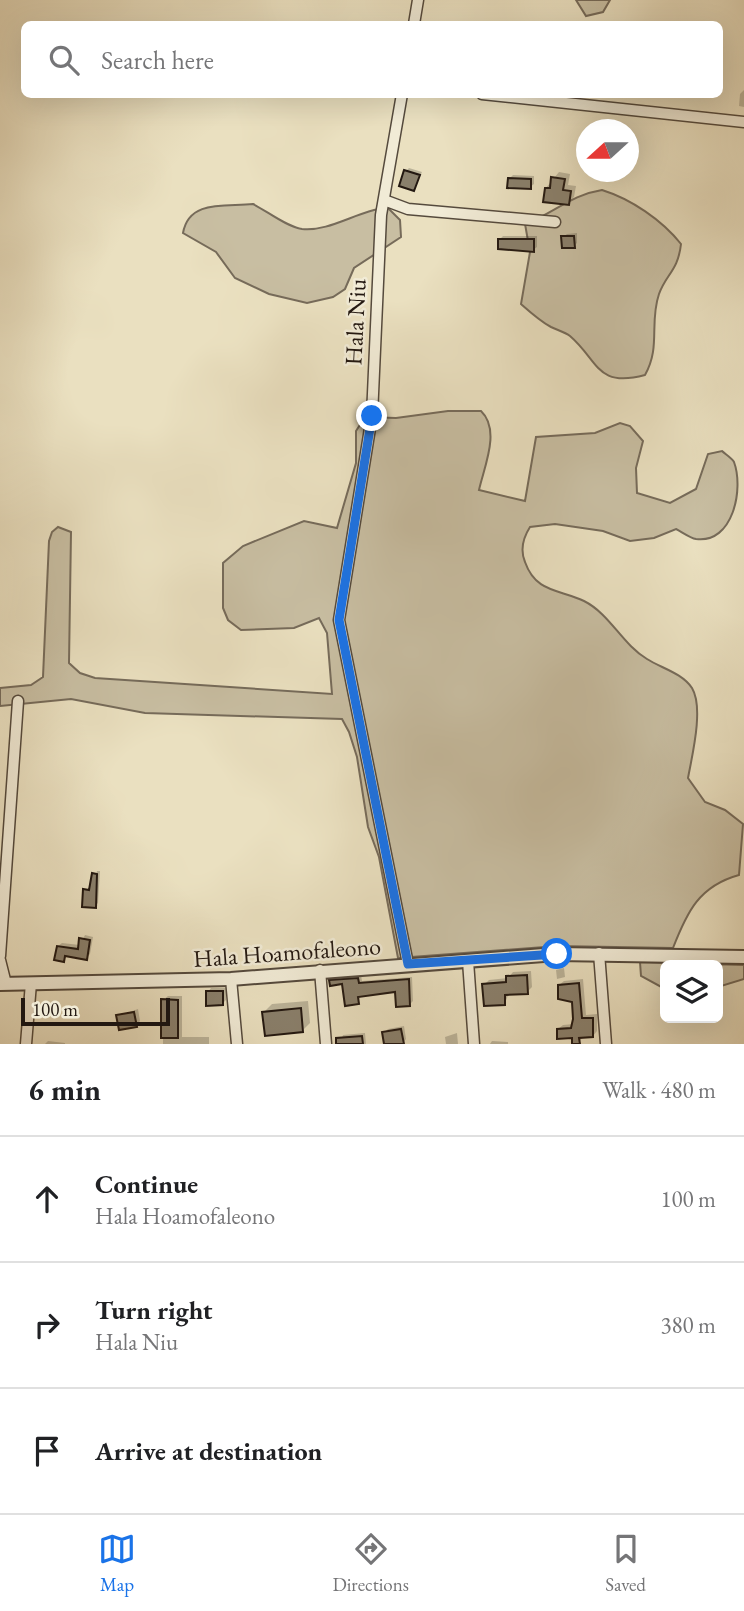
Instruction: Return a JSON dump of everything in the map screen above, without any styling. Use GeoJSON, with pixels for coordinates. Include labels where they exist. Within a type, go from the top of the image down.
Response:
{"type":"FeatureCollection","features":[{"type":"Feature","properties":{"kind":"street"},"geometry":{"type":"LineString","coordinates":[[414,21],[418,0]]}},
{"type":"Feature","properties":{"kind":"street","name":"Hala Niu"},"geometry":{"type":"LineString","coordinates":[[401,98],[384,201],[372,416],[339,620],[408,964]]}},
{"type":"Feature","properties":{"kind":"street"},"geometry":{"type":"LineString","coordinates":[[519,98],[744,122]]}},
{"type":"Feature","properties":{"kind":"street"},"geometry":{"type":"LineString","coordinates":[[384,201],[408,209],[555,222]]}},
{"type":"Feature","properties":{"kind":"street"},"geometry":{"type":"LineString","coordinates":[[3,984],[0,958],[2,888],[18,701]]}},
{"type":"Feature","properties":{"kind":"street"},"geometry":{"type":"LineString","coordinates":[[599,953],[606,1044]]}},
{"type":"Feature","properties":{"kind":"street","name":"Hala Hoamofaleono"},"geometry":{"type":"LineString","coordinates":[[3,984],[231,979],[320,970],[599,953],[744,957]]}},
{"type":"Feature","properties":{"kind":"street"},"geometry":{"type":"LineString","coordinates":[[468,961],[474,1044]]}},
{"type":"Feature","properties":{"kind":"street"},"geometry":{"type":"LineString","coordinates":[[320,970],[326,1044]]}},
{"type":"Feature","properties":{"kind":"street"},"geometry":{"type":"LineString","coordinates":[[231,979],[237,1044]]}},
{"type":"Feature","properties":{"kind":"street"},"geometry":{"type":"LineString","coordinates":[[26,1044],[31,983]]}},
{"type":"Feature","properties":{"kind":"shaded area"},"geometry":{"type":"Polygon","coordinates":[[[576,0],[610,0],[603,12],[586,16],[576,0]]]}},
{"type":"Feature","properties":{"kind":"shaded area"},"geometry":{"type":"Polygon","coordinates":[[[602,190],[645,211],[681,244],[675,266],[659,294],[653,355],[645,375],[617,378],[607,375],[570,336],[547,325],[521,304],[530,252],[525,224],[571,200],[602,190]]]}},
{"type":"Feature","properties":{"kind":"shaded area"},"geometry":{"type":"Polygon","coordinates":[[[253,204],[302,229],[324,227],[377,209],[388,208],[400,220],[401,237],[354,268],[345,289],[333,297],[307,303],[269,294],[235,278],[216,252],[183,233],[187,222],[201,210],[253,204]]]}},
{"type":"Feature","properties":{"kind":"shaded area"},"geometry":{"type":"Polygon","coordinates":[[[448,411],[481,411],[487,419],[490,428],[489,449],[479,490],[525,501],[536,437],[595,433],[620,423],[630,426],[643,441],[636,468],[637,493],[670,503],[696,489],[708,454],[722,451],[734,462],[737,486],[733,512],[719,533],[709,538],[696,539],[676,529],[654,538],[630,541],[603,531],[555,524],[530,527],[523,544],[525,562],[542,585],[593,607],[638,653],[677,675],[692,688],[697,719],[688,778],[705,802],[725,810],[743,824],[739,875],[704,893],[689,912],[673,948],[558,946],[398,958],[379,857],[368,827],[357,757],[342,719],[145,713],[71,699],[0,706],[0,688],[31,685],[43,677],[49,541],[52,532],[58,527],[71,532],[69,663],[80,673],[95,678],[332,694],[327,633],[319,618],[294,628],[241,630],[228,620],[223,608],[223,563],[243,546],[304,521],[337,528],[356,463],[356,431],[365,417],[396,418],[448,411]]]}},
{"type":"Feature","properties":{"kind":"shaded area"},"geometry":{"type":"Polygon","coordinates":[[[640,962],[660,963],[660,986],[641,976],[640,962]]]}},
{"type":"Feature","properties":{"kind":"shaded area"},"geometry":{"type":"Polygon","coordinates":[[[723,964],[744,965],[744,979],[723,985],[723,964]]]}},
{"type":"Feature","properties":{"kind":"building"},"geometry":{"type":"Polygon","coordinates":[[[404,170],[420,175],[414,191],[399,186],[404,170]]]}},
{"type":"Feature","properties":{"kind":"building"},"geometry":{"type":"Polygon","coordinates":[[[551,177],[565,179],[563,190],[571,191],[569,205],[543,202],[545,188],[550,188],[551,177]]]}},
{"type":"Feature","properties":{"kind":"building"},"geometry":{"type":"Polygon","coordinates":[[[508,178],[531,179],[531,189],[507,188],[508,178]]]}},
{"type":"Feature","properties":{"kind":"building"},"geometry":{"type":"Polygon","coordinates":[[[561,236],[574,236],[575,248],[562,248],[561,236]]]}},
{"type":"Feature","properties":{"kind":"building"},"geometry":{"type":"Polygon","coordinates":[[[498,239],[534,239],[534,252],[498,249],[498,239]]]}},
{"type":"Feature","properties":{"kind":"building"},"geometry":{"type":"Polygon","coordinates":[[[92,873],[97,874],[96,908],[82,907],[83,889],[89,890],[92,873]]]}},
{"type":"Feature","properties":{"kind":"building"},"geometry":{"type":"Polygon","coordinates":[[[79,938],[90,940],[87,960],[65,956],[64,962],[54,960],[57,946],[78,949],[79,938]]]}},
{"type":"Feature","properties":{"kind":"building"},"geometry":{"type":"Polygon","coordinates":[[[527,975],[528,994],[505,995],[505,1005],[484,1006],[482,984],[506,982],[506,976],[527,975]]]}},
{"type":"Feature","properties":{"kind":"building"},"geometry":{"type":"Polygon","coordinates":[[[358,978],[359,983],[409,979],[410,1006],[396,1007],[395,992],[358,997],[359,1004],[345,1006],[342,984],[330,986],[329,980],[358,978]]]}},
{"type":"Feature","properties":{"kind":"building"},"geometry":{"type":"Polygon","coordinates":[[[579,983],[582,1018],[593,1018],[593,1037],[579,1038],[580,1044],[572,1044],[572,1038],[557,1039],[557,1029],[571,1028],[573,1019],[572,1002],[558,999],[558,985],[579,983]]]}},
{"type":"Feature","properties":{"kind":"building"},"geometry":{"type":"Polygon","coordinates":[[[206,991],[223,991],[223,1005],[206,1006],[206,991]]]}},
{"type":"Feature","properties":{"kind":"building"},"geometry":{"type":"Polygon","coordinates":[[[161,999],[178,1000],[178,1038],[161,1038],[161,999]]]}},
{"type":"Feature","properties":{"kind":"building"},"geometry":{"type":"Polygon","coordinates":[[[301,1008],[303,1032],[265,1036],[262,1012],[301,1008]]]}},
{"type":"Feature","properties":{"kind":"building"},"geometry":{"type":"Polygon","coordinates":[[[134,1012],[137,1027],[119,1030],[116,1015],[134,1012]]]}},
{"type":"Feature","properties":{"kind":"building"},"geometry":{"type":"Polygon","coordinates":[[[401,1029],[404,1044],[384,1044],[382,1032],[401,1029]]]}},
{"type":"Feature","properties":{"kind":"building"},"geometry":{"type":"Polygon","coordinates":[[[362,1036],[363,1044],[336,1044],[336,1038],[362,1036]]]}},
{"type":"Feature","properties":{"kind":"route"},"geometry":{"type":"LineString","coordinates":[[372,416],[339,620],[408,964],[557,954]]}}]}
